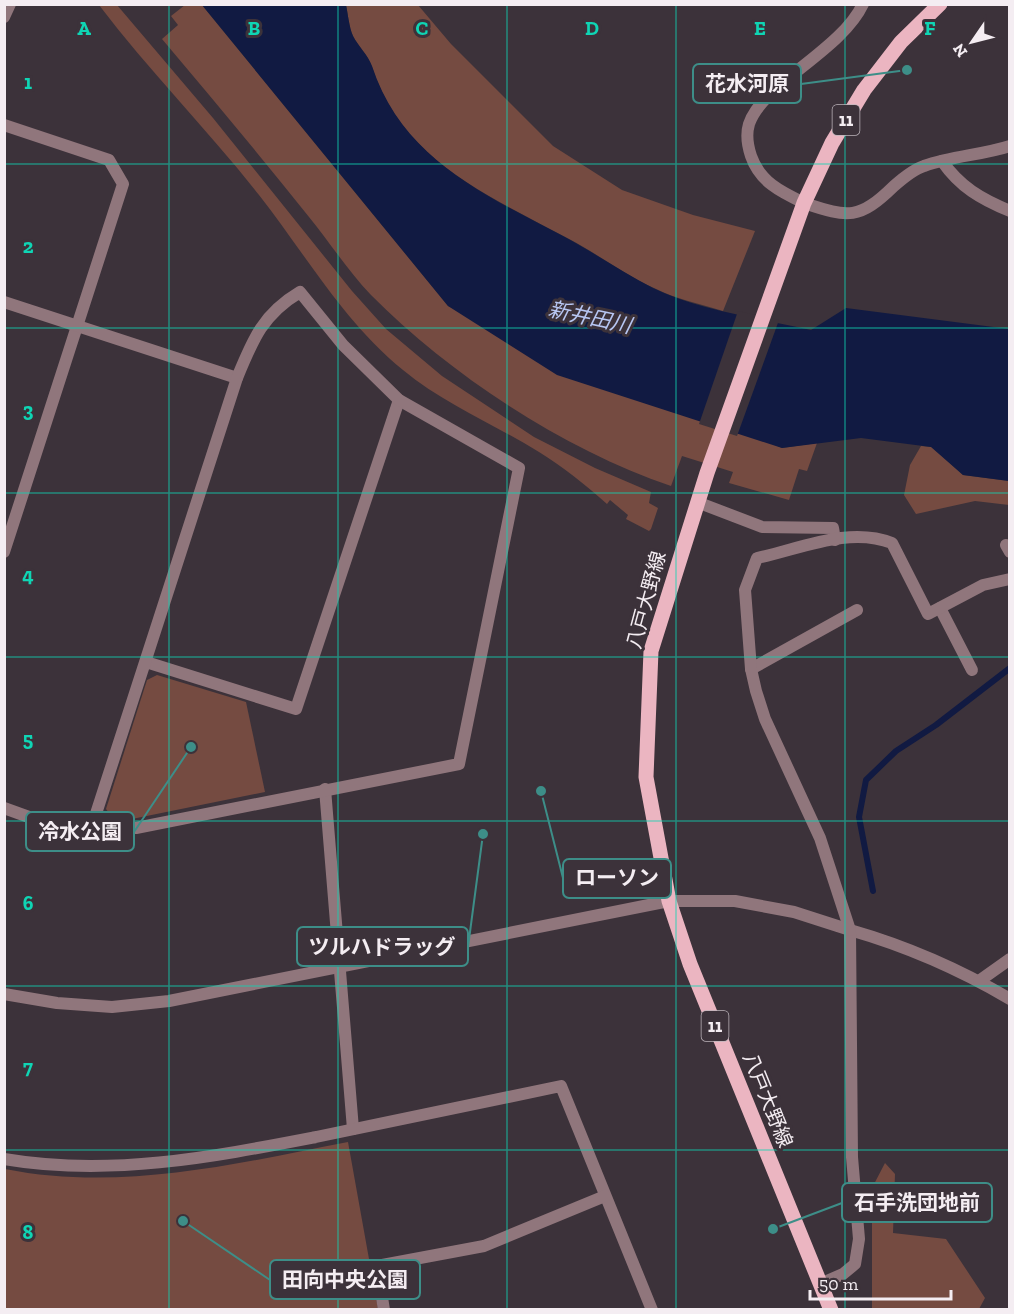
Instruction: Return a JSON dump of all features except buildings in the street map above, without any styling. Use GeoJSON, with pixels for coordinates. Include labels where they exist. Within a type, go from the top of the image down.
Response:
{"type":"FeatureCollection","features":[{"type":"Feature","properties":{"kind":"main road","name":"八戸大野線"},"geometry":{"type":"LineString","coordinates":[[831,1310],[690,964],[669,901],[646,777],[651,651],[706,473],[804,203],[832,143],[864,90],[901,42],[940,4]]}},
{"type":"Feature","properties":{"kind":"street"},"geometry":{"type":"LineString","coordinates":[[4,17],[10,4]]}},
{"type":"Feature","properties":{"kind":"street"},"geometry":{"type":"LineString","coordinates":[[862,4],[857,16],[837,38],[775,92],[759,108],[749,125],[748,146],[756,169],[776,189],[804,203],[835,214],[854,214],[874,206],[900,181],[922,166],[978,156],[1010,146]]}},
{"type":"Feature","properties":{"kind":"street"},"geometry":{"type":"LineString","coordinates":[[4,125],[109,160],[123,184],[4,552]]}},
{"type":"Feature","properties":{"kind":"street"},"geometry":{"type":"LineString","coordinates":[[942,161],[960,184],[985,201],[1010,211]]}},
{"type":"Feature","properties":{"kind":"street"},"geometry":{"type":"LineString","coordinates":[[4,808],[40,821],[92,826],[136,828],[459,764],[519,468],[399,400],[343,345],[300,292],[279,304],[254,335],[237,378],[92,826]]}},
{"type":"Feature","properties":{"kind":"street"},"geometry":{"type":"LineString","coordinates":[[4,302],[237,378]]}},
{"type":"Feature","properties":{"kind":"street"},"geometry":{"type":"LineString","coordinates":[[146,662],[296,709],[399,400]]}},
{"type":"Feature","properties":{"kind":"street"},"geometry":{"type":"LineString","coordinates":[[697,502],[762,527],[833,528],[835,540]]}},
{"type":"Feature","properties":{"kind":"street"},"geometry":{"type":"LineString","coordinates":[[820,1284],[843,1274],[855,1264],[859,1239],[852,1157],[850,930],[820,838],[765,719],[751,669],[745,590],[757,558],[853,537],[877,537],[892,543],[928,614],[983,585],[1010,579]]}},
{"type":"Feature","properties":{"kind":"street"},"geometry":{"type":"LineString","coordinates":[[940,608],[972,670]]}},
{"type":"Feature","properties":{"kind":"street"},"geometry":{"type":"LineString","coordinates":[[751,669],[857,610]]}},
{"type":"Feature","properties":{"kind":"street"},"geometry":{"type":"LineString","coordinates":[[325,789],[342,967],[353,1129]]}},
{"type":"Feature","properties":{"kind":"street"},"geometry":{"type":"LineString","coordinates":[[4,994],[57,1003],[112,1007],[169,1001],[669,901],[735,901],[794,912],[891,942],[979,981],[1010,999]]}},
{"type":"Feature","properties":{"kind":"street"},"geometry":{"type":"LineString","coordinates":[[979,981],[1010,959]]}},
{"type":"Feature","properties":{"kind":"street"},"geometry":{"type":"LineString","coordinates":[[4,1159],[40,1165],[117,1167],[212,1157],[561,1086],[652,1310]]}},
{"type":"Feature","properties":{"kind":"street"},"geometry":{"type":"LineString","coordinates":[[384,1310],[377,1266],[484,1246],[606,1196]]}},
{"type":"Feature","properties":{"kind":"shaded area"},"geometry":{"type":"Polygon","coordinates":[[[99,5],[117,5],[213,118],[352,291],[386,329],[442,376],[534,437],[595,468],[651,492],[649,503],[658,508],[651,529],[649,531],[626,519],[628,515],[610,500],[607,504],[574,476],[539,452],[435,393],[403,370],[382,351],[343,309],[240,171],[99,5]]]}},
{"type":"Feature","properties":{"kind":"shaded area"},"geometry":{"type":"Polygon","coordinates":[[[185,5],[202,5],[448,306],[782,448],[817,443],[807,471],[799,469],[789,500],[729,483],[733,472],[682,456],[671,486],[631,471],[550,431],[511,407],[436,354],[402,325],[363,286],[273,172],[162,39],[178,25],[171,16],[185,5]]]}},
{"type":"Feature","properties":{"kind":"shaded area"},"geometry":{"type":"Polygon","coordinates":[[[346,5],[418,5],[451,44],[553,146],[622,190],[693,215],[755,231],[723,311],[688,301],[643,283],[481,191],[453,173],[427,152],[405,128],[386,100],[366,55],[353,36],[346,5]]]}},
{"type":"Feature","properties":{"kind":"shaded area"},"geometry":{"type":"Polygon","coordinates":[[[921,446],[932,447],[963,475],[1009,481],[1009,505],[975,501],[916,514],[904,495],[910,465],[921,446]]]}},
{"type":"Feature","properties":{"kind":"shaded area"},"geometry":{"type":"Polygon","coordinates":[[[157,675],[246,702],[265,792],[127,820],[113,818],[106,809],[147,680],[157,675]]]}},
{"type":"Feature","properties":{"kind":"shaded area"},"geometry":{"type":"Polygon","coordinates":[[[348,1142],[378,1309],[5,1309],[5,1169],[91,1178],[134,1176],[220,1166],[348,1142]]]}},
{"type":"Feature","properties":{"kind":"shaded area"},"geometry":{"type":"Polygon","coordinates":[[[885,1163],[895,1174],[893,1233],[946,1239],[985,1298],[979,1309],[872,1309],[872,1188],[885,1163]]]}},
{"type":"Feature","properties":{"kind":"water","name":"新井田川"},"geometry":{"type":"Polygon","coordinates":[[[202,5],[346,5],[353,36],[370,62],[386,98],[403,125],[425,149],[475,188],[641,282],[671,296],[730,313],[811,330],[846,308],[1009,329],[1009,481],[963,475],[931,447],[861,438],[782,448],[557,375],[448,306],[202,5]]]}},
{"type":"Feature","properties":{"kind":"pier"},"geometry":{"type":"Polygon","coordinates":[[[738,311],[779,320],[737,436],[699,424],[738,311]]]}},
{"type":"Feature","properties":{"kind":"waterway"},"geometry":{"type":"LineString","coordinates":[[873,891],[859,817],[866,780],[896,751],[936,725],[1010,668]]}},
{"type":"Feature","properties":{"kind":"place","name":"花水河原"},"geometry":{"type":"Point","coordinates":[907,70]}},
{"type":"Feature","properties":{"kind":"place","name":"冷水公園"},"geometry":{"type":"Point","coordinates":[191,747]}},
{"type":"Feature","properties":{"kind":"place","name":"ローソン"},"geometry":{"type":"Point","coordinates":[541,791]}},
{"type":"Feature","properties":{"kind":"place","name":"ツルハドラッグ"},"geometry":{"type":"Point","coordinates":[483,834]}},
{"type":"Feature","properties":{"kind":"place","name":"田向中央公園"},"geometry":{"type":"Point","coordinates":[183,1221]}},
{"type":"Feature","properties":{"kind":"place","name":"石手洗団地前"},"geometry":{"type":"Point","coordinates":[773,1229]}}]}
